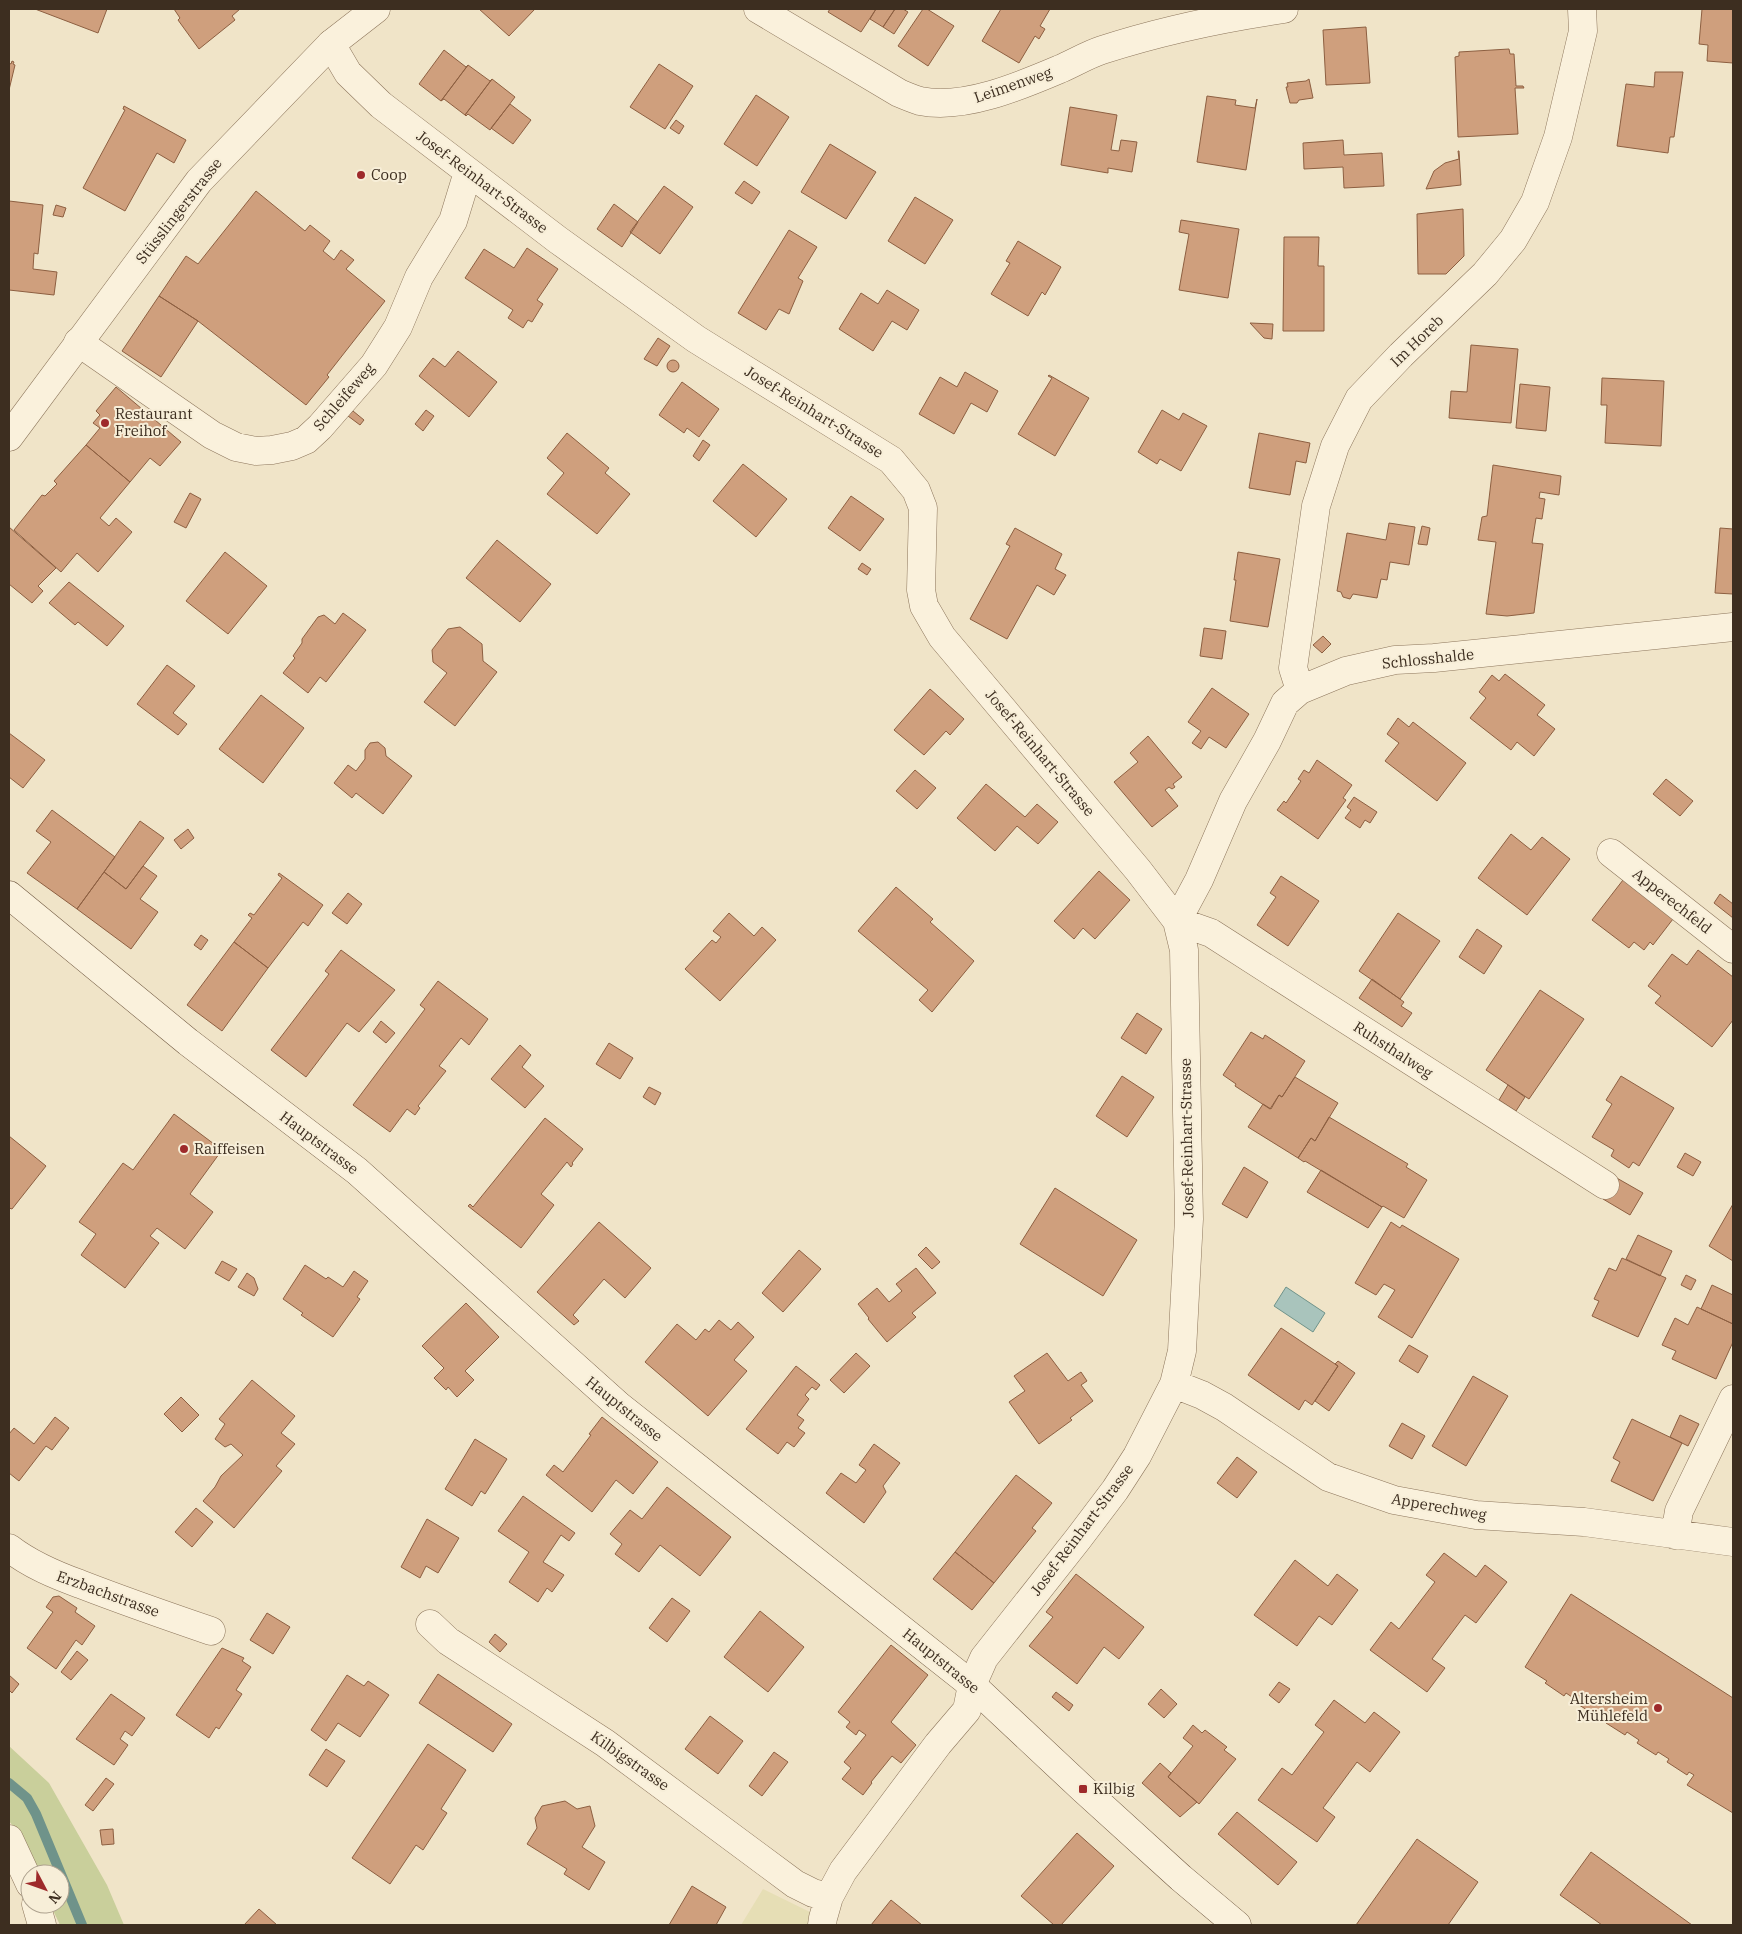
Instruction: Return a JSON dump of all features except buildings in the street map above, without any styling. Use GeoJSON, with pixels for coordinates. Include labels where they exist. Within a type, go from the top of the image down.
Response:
{"type":"FeatureCollection","features":[{"type":"Feature","properties":{"kind":"street","name":"Leimenweg"},"geometry":{"type":"LineString","coordinates":[[758,9],[899,93],[920,101],[937,103],[959,102],[979,98],[1059,70],[1100,51],[1225,14],[1284,9]]}},
{"type":"Feature","properties":{"kind":"street","name":"Im Horeb"},"geometry":{"type":"LineString","coordinates":[[1300,690],[1294,668],[1316,506],[1336,446],[1359,399],[1401,355],[1485,274],[1513,240],[1535,202],[1558,137],[1583,31],[1582,9]]}},
{"type":"Feature","properties":{"kind":"street","name":"Stüsslingerstrasse"},"geometry":{"type":"LineString","coordinates":[[9,438],[199,180],[331,44],[369,11]]}},
{"type":"Feature","properties":{"kind":"street","name":"Josef-Reinhart-Strasse"},"geometry":{"type":"LineString","coordinates":[[331,44],[348,73],[381,105],[468,172],[696,339],[892,460],[916,490],[923,508],[921,590],[924,606],[942,637],[1138,870],[1178,921],[1184,950],[1189,1218],[1182,1350],[1174,1384],[1133,1463],[1078,1539],[984,1658],[972,1685]]}},
{"type":"Feature","properties":{"kind":"street","name":"Schleifeweg"},"geometry":{"type":"LineString","coordinates":[[78,342],[212,435],[236,447],[256,450],[292,446],[306,440],[320,427],[374,364],[398,327],[420,277],[453,221],[468,172]]}},
{"type":"Feature","properties":{"kind":"street","name":"Schlosshalde"},"geometry":{"type":"LineString","coordinates":[[1178,921],[1200,880],[1233,801],[1267,741],[1285,702],[1300,690],[1346,671],[1394,660],[1434,658],[1733,627]]}},
{"type":"Feature","properties":{"kind":"street","name":"Apperechfeld"},"geometry":{"type":"LineString","coordinates":[[1611,853],[1733,949]]}},
{"type":"Feature","properties":{"kind":"street","name":"Hauptstrasse"},"geometry":{"type":"LineString","coordinates":[[9,895],[188,1042],[357,1171],[618,1405],[972,1685],[1112,1816],[1238,1925]]}},
{"type":"Feature","properties":{"kind":"street","name":"Ruhsthalweg"},"geometry":{"type":"LineString","coordinates":[[1178,921],[1211,933],[1605,1185]]}},
{"type":"Feature","properties":{"kind":"street","name":"Apperechweg"},"geometry":{"type":"LineString","coordinates":[[1174,1384],[1224,1407],[1328,1477],[1387,1498],[1476,1515],[1584,1522],[1733,1542]]}},
{"type":"Feature","properties":{"kind":"street"},"geometry":{"type":"LineString","coordinates":[[1675,1534],[1679,1512],[1733,1400]]}},
{"type":"Feature","properties":{"kind":"street","name":"Erzbachstrasse"},"geometry":{"type":"LineString","coordinates":[[9,1548],[40,1568],[60,1577],[111,1597],[211,1631]]}},
{"type":"Feature","properties":{"kind":"street","name":"Kilbigstrasse"},"geometry":{"type":"LineString","coordinates":[[430,1624],[448,1641],[605,1743],[795,1884],[812,1893],[829,1897]]}},
{"type":"Feature","properties":{"kind":"street"},"geometry":{"type":"LineString","coordinates":[[822,1925],[829,1897],[843,1871],[938,1744],[967,1710],[972,1685]]}},
{"type":"Feature","properties":{"kind":"street"},"geometry":{"type":"LineString","coordinates":[[9,1839],[21,1864]]}},
{"type":"Feature","properties":{"kind":"shaded area"},"geometry":{"type":"Polygon","coordinates":[[[763,1889],[812,1913],[810,1925],[741,1925],[763,1889]]]}},
{"type":"Feature","properties":{"kind":"green space"},"geometry":{"type":"Polygon","coordinates":[[[9,1746],[49,1783],[107,1885],[124,1925],[60,1925],[55,1914],[70,1914],[70,1864],[31,1864],[16,1830],[9,1821],[9,1746]]]}},
{"type":"Feature","properties":{"kind":"water"},"geometry":{"type":"Polygon","coordinates":[[[1286,1287],[1325,1313],[1313,1332],[1274,1306],[1286,1287]]]}},
{"type":"Feature","properties":{"kind":"waterway"},"geometry":{"type":"LineString","coordinates":[[9,1783],[27,1798],[36,1814],[82,1925]]}},
{"type":"Feature","properties":{"kind":"place","name":"Coop"},"geometry":{"type":"Point","coordinates":[361,175]}},
{"type":"Feature","properties":{"kind":"place","name":"Restaurant Freihof"},"geometry":{"type":"Point","coordinates":[105,423]}},
{"type":"Feature","properties":{"kind":"place","name":"Raiffeisen"},"geometry":{"type":"Point","coordinates":[184,1149]}},
{"type":"Feature","properties":{"kind":"place","name":"Altersheim Mühlefeld"},"geometry":{"type":"Point","coordinates":[1658,1708]}},
{"type":"Feature","properties":{"kind":"place","name":"Kilbig"},"geometry":{"type":"Point","coordinates":[1083,1789]}}]}
